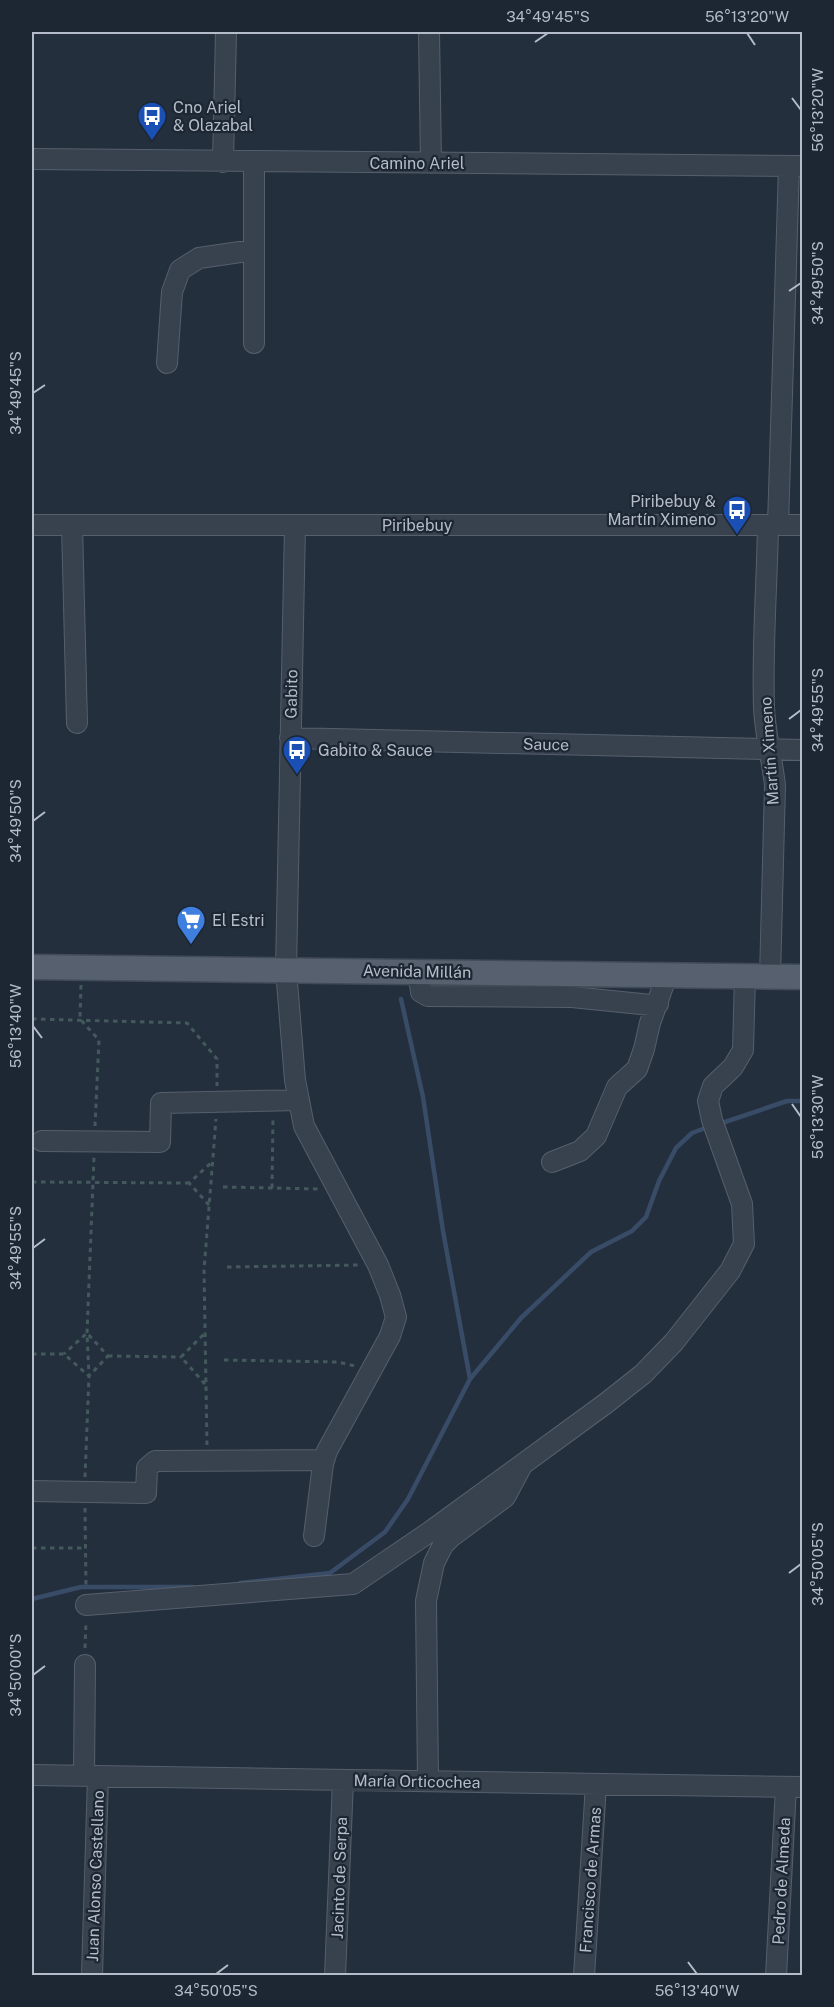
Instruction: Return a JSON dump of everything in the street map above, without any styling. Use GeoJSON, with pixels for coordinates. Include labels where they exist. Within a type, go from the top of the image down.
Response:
{"type":"FeatureCollection","features":[{"type":"Feature","properties":{"kind":"main road","name":"Avenida Millán"},"geometry":{"type":"LineString","coordinates":[[32,967],[802,977]]}},
{"type":"Feature","properties":{"kind":"street"},"geometry":{"type":"LineString","coordinates":[[223,162],[226,32]]}},
{"type":"Feature","properties":{"kind":"street"},"geometry":{"type":"LineString","coordinates":[[429,32],[431,163]]}},
{"type":"Feature","properties":{"kind":"street","name":"Camino Ariel"},"geometry":{"type":"LineString","coordinates":[[32,159],[796,166]]}},
{"type":"Feature","properties":{"kind":"street"},"geometry":{"type":"LineString","coordinates":[[254,162],[254,343]]}},
{"type":"Feature","properties":{"kind":"street","name":"Martín Ximeno"},"geometry":{"type":"LineString","coordinates":[[770,977],[775,785],[773,763],[768,750],[764,708],[773,525],[796,166]]}},
{"type":"Feature","properties":{"kind":"street"},"geometry":{"type":"LineString","coordinates":[[167,363],[172,292],[180,270],[199,258],[254,250]]}},
{"type":"Feature","properties":{"kind":"street","name":"Piribebuy"},"geometry":{"type":"LineString","coordinates":[[32,525],[802,525]]}},
{"type":"Feature","properties":{"kind":"street"},"geometry":{"type":"LineString","coordinates":[[72,525],[77,723]]}},
{"type":"Feature","properties":{"kind":"street","name":"Gabito"},"geometry":{"type":"LineString","coordinates":[[295,525],[286,970],[295,1080],[304,1126],[378,1265],[390,1294],[396,1317],[390,1336],[332,1439],[324,1460],[314,1536]]}},
{"type":"Feature","properties":{"kind":"street","name":"Sauce"},"geometry":{"type":"LineString","coordinates":[[290,738],[802,750]]}},
{"type":"Feature","properties":{"kind":"street"},"geometry":{"type":"LineString","coordinates":[[418,971],[421,992],[428,996],[572,997],[658,1004]]}},
{"type":"Feature","properties":{"kind":"street"},"geometry":{"type":"LineString","coordinates":[[552,1162],[580,1151],[596,1136],[617,1088],[637,1069],[667,975]]}},
{"type":"Feature","properties":{"kind":"street"},"geometry":{"type":"LineString","coordinates":[[86,1609],[353,1584],[524,1463],[643,1374],[674,1342],[730,1271],[744,1244],[742,1204],[714,1126],[708,1101],[710,1090],[717,1080],[733,1067],[743,1050],[746,976]]}},
{"type":"Feature","properties":{"kind":"street"},"geometry":{"type":"LineString","coordinates":[[42,1141],[160,1142],[161,1103],[299,1100]]}},
{"type":"Feature","properties":{"kind":"street"},"geometry":{"type":"LineString","coordinates":[[32,1491],[146,1493],[147,1468],[155,1461],[324,1460]]}},
{"type":"Feature","properties":{"kind":"street"},"geometry":{"type":"LineString","coordinates":[[428,1781],[426,1601],[434,1563],[451,1537],[505,1497],[524,1463]]}},
{"type":"Feature","properties":{"kind":"street","name":"Juan Alonso Castellano"},"geometry":{"type":"LineString","coordinates":[[85,1665],[91,1776],[92,1976]]}},
{"type":"Feature","properties":{"kind":"street","name":"María Orticochea"},"geometry":{"type":"LineString","coordinates":[[32,1775],[794,1787]]}},
{"type":"Feature","properties":{"kind":"street","name":"Jacinto de Serpa"},"geometry":{"type":"LineString","coordinates":[[335,1976],[343,1780]]}},
{"type":"Feature","properties":{"kind":"street","name":"Francisco de Armas"},"geometry":{"type":"LineString","coordinates":[[584,1976],[596,1784]]}},
{"type":"Feature","properties":{"kind":"street","name":"Pedro de Almeda"},"geometry":{"type":"LineString","coordinates":[[776,1976],[794,1787]]}},
{"type":"Feature","properties":{"kind":"path"},"geometry":{"type":"LineString","coordinates":[[82,968],[80,1019],[99,1040],[87,1333],[89,1376],[84,1491],[85,1580]]}},
{"type":"Feature","properties":{"kind":"path"},"geometry":{"type":"LineString","coordinates":[[32,1019],[187,1023],[217,1059],[218,1101],[204,1270],[207,1460]]}},
{"type":"Feature","properties":{"kind":"path"},"geometry":{"type":"LineString","coordinates":[[272,1188],[273,1101]]}},
{"type":"Feature","properties":{"kind":"path"},"geometry":{"type":"LineString","coordinates":[[32,1182],[189,1183],[213,1161]]}},
{"type":"Feature","properties":{"kind":"path"},"geometry":{"type":"LineString","coordinates":[[189,1183],[209,1205]]}},
{"type":"Feature","properties":{"kind":"path"},"geometry":{"type":"LineString","coordinates":[[223,1187],[339,1189]]}},
{"type":"Feature","properties":{"kind":"path"},"geometry":{"type":"LineString","coordinates":[[227,1268],[378,1265]]}},
{"type":"Feature","properties":{"kind":"path"},"geometry":{"type":"LineString","coordinates":[[64,1354],[87,1333]]}},
{"type":"Feature","properties":{"kind":"path"},"geometry":{"type":"LineString","coordinates":[[87,1333],[108,1356],[181,1357],[205,1333]]}},
{"type":"Feature","properties":{"kind":"path"},"geometry":{"type":"LineString","coordinates":[[32,1354],[64,1354],[89,1376]]}},
{"type":"Feature","properties":{"kind":"path"},"geometry":{"type":"LineString","coordinates":[[89,1376],[108,1356]]}},
{"type":"Feature","properties":{"kind":"path"},"geometry":{"type":"LineString","coordinates":[[181,1357],[206,1385]]}},
{"type":"Feature","properties":{"kind":"path"},"geometry":{"type":"LineString","coordinates":[[224,1360],[338,1362],[371,1371]]}},
{"type":"Feature","properties":{"kind":"path"},"geometry":{"type":"LineString","coordinates":[[32,1548],[85,1548]]}},
{"type":"Feature","properties":{"kind":"path"},"geometry":{"type":"LineString","coordinates":[[85,1665],[86,1609]]}},
{"type":"Feature","properties":{"kind":"waterway"},"geometry":{"type":"LineString","coordinates":[[401,999],[423,1097],[443,1231],[470,1379]]}},
{"type":"Feature","properties":{"kind":"waterway"},"geometry":{"type":"LineString","coordinates":[[719,1124],[787,1101],[802,1101]]}},
{"type":"Feature","properties":{"kind":"waterway"},"geometry":{"type":"LineString","coordinates":[[240,1583],[330,1573],[385,1532],[408,1499],[470,1379],[521,1318],[591,1252],[632,1231],[646,1217],[659,1181],[676,1148],[692,1133],[708,1127]]}},
{"type":"Feature","properties":{"kind":"waterway"},"geometry":{"type":"LineString","coordinates":[[32,1599],[81,1587],[193,1587]]}},
{"type":"Feature","properties":{"kind":"place","name":"Cno Ariel & Olazabal"},"geometry":{"type":"Point","coordinates":[152,142]}},
{"type":"Feature","properties":{"kind":"place","name":"Piribebuy & Martín Ximeno"},"geometry":{"type":"Point","coordinates":[737,536]}},
{"type":"Feature","properties":{"kind":"place","name":"Gabito & Sauce"},"geometry":{"type":"Point","coordinates":[297,776]}},
{"type":"Feature","properties":{"kind":"place","name":"El Estri"},"geometry":{"type":"Point","coordinates":[191,946]}}]}
